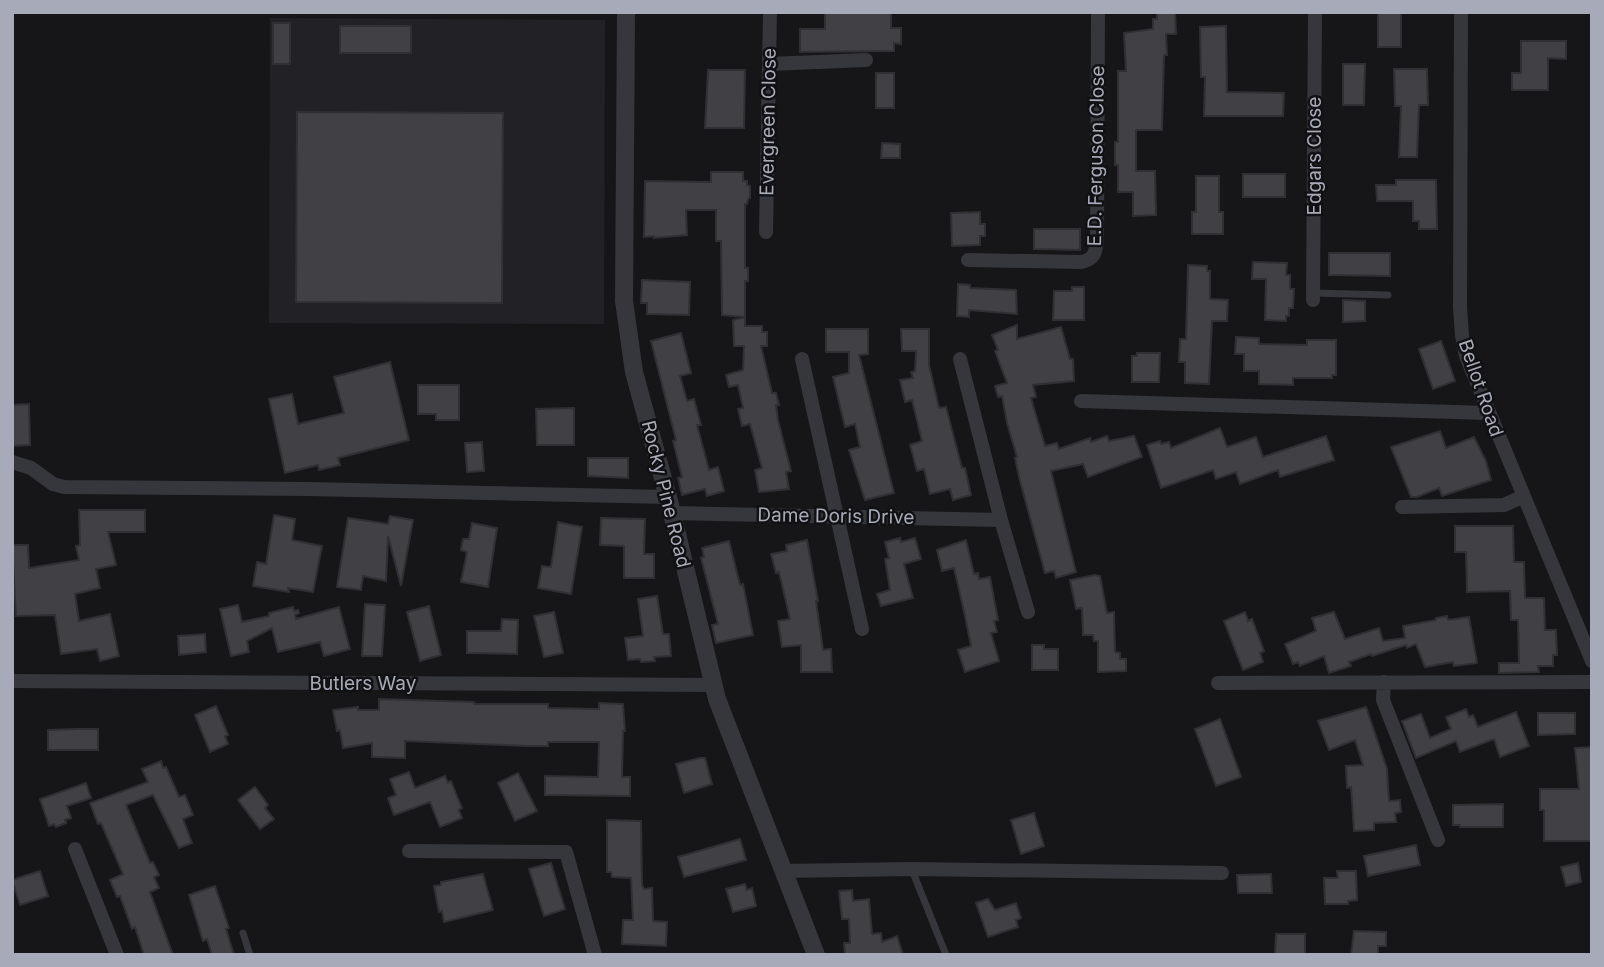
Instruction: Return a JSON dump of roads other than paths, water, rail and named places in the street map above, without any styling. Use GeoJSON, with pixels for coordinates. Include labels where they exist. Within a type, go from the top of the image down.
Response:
{"type":"FeatureCollection","features":[{"type":"Feature","properties":{"kind":"street","name":"Rocky Pine Road"},"geometry":{"type":"LineString","coordinates":[[626,12],[625,320],[634,372],[670,505],[713,685],[816,955]]}},
{"type":"Feature","properties":{"kind":"street","name":"Evergreen Close"},"geometry":{"type":"LineString","coordinates":[[766,232],[770,12]]}},
{"type":"Feature","properties":{"kind":"street","name":"E.D. Ferguson Close"},"geometry":{"type":"LineString","coordinates":[[968,260],[1081,262],[1095,254],[1098,12]]}},
{"type":"Feature","properties":{"kind":"street","name":"Edgars Close"},"geometry":{"type":"LineString","coordinates":[[1313,296],[1315,12]]}},
{"type":"Feature","properties":{"kind":"street","name":"Bellot Road"},"geometry":{"type":"LineString","coordinates":[[1461,12],[1461,324],[1466,356],[1592,661]]}},
{"type":"Feature","properties":{"kind":"street"},"geometry":{"type":"LineString","coordinates":[[769,64],[866,60]]}},
{"type":"Feature","properties":{"kind":"street"},"geometry":{"type":"LineString","coordinates":[[802,359],[862,629]]}},
{"type":"Feature","properties":{"kind":"street"},"geometry":{"type":"LineString","coordinates":[[960,359],[1001,520],[1028,612]]}},
{"type":"Feature","properties":{"kind":"street"},"geometry":{"type":"LineString","coordinates":[[1081,401],[1488,413]]}},
{"type":"Feature","properties":{"kind":"street","name":"Dame Doris Drive"},"geometry":{"type":"LineString","coordinates":[[12,462],[35,469],[60,487],[322,489],[670,505],[837,516],[1001,520]]}},
{"type":"Feature","properties":{"kind":"street"},"geometry":{"type":"LineString","coordinates":[[1402,508],[1504,505],[1522,497]]}},
{"type":"Feature","properties":{"kind":"street","name":"Butlers Way"},"geometry":{"type":"LineString","coordinates":[[12,681],[713,685]]}},
{"type":"Feature","properties":{"kind":"street"},"geometry":{"type":"LineString","coordinates":[[1384,682],[1383,700],[1438,840]]}},
{"type":"Feature","properties":{"kind":"street"},"geometry":{"type":"LineString","coordinates":[[1218,683],[1592,682]]}},
{"type":"Feature","properties":{"kind":"street"},"geometry":{"type":"LineString","coordinates":[[75,849],[117,955]]}},
{"type":"Feature","properties":{"kind":"street"},"geometry":{"type":"LineString","coordinates":[[409,851],[566,852],[595,955]]}},
{"type":"Feature","properties":{"kind":"street"},"geometry":{"type":"LineString","coordinates":[[782,871],[911,869],[1222,873]]}},
{"type":"Feature","properties":{"kind":"lane"},"geometry":{"type":"LineString","coordinates":[[1313,296],[1388,295]]}},
{"type":"Feature","properties":{"kind":"lane"},"geometry":{"type":"LineString","coordinates":[[911,869],[946,955]]}},
{"type":"Feature","properties":{"kind":"lane"},"geometry":{"type":"LineString","coordinates":[[243,933],[250,955]]}}]}
